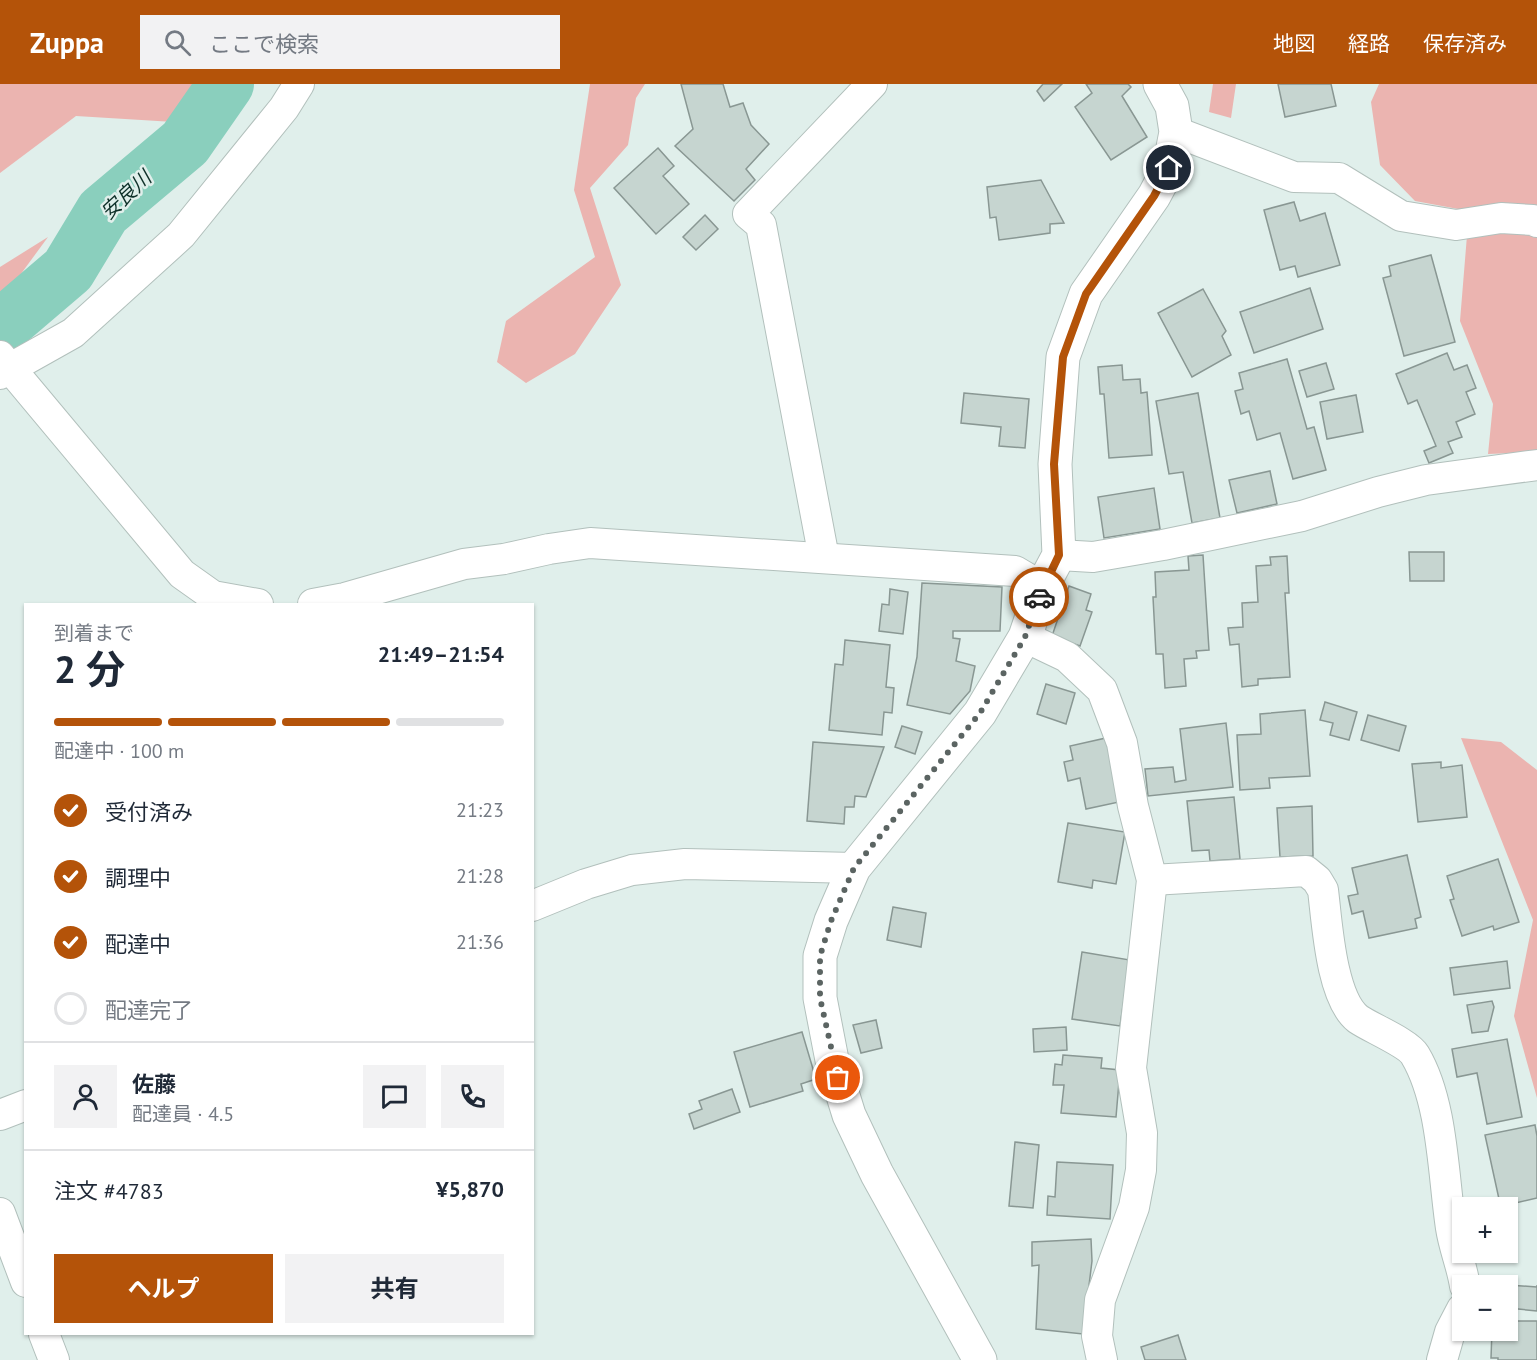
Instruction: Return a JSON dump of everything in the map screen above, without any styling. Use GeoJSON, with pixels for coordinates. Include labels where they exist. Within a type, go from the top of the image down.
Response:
{"type":"FeatureCollection","features":[{"type":"Feature","properties":{"kind":"street"},"geometry":{"type":"LineString","coordinates":[[252,603],[213,596],[182,574],[4,366],[73,333],[181,235],[284,108],[299,84]]}},
{"type":"Feature","properties":{"kind":"street"},"geometry":{"type":"LineString","coordinates":[[824,558],[761,225],[748,214],[872,84]]}},
{"type":"Feature","properties":{"kind":"street"},"geometry":{"type":"LineString","coordinates":[[980,1360],[877,1174],[849,1114],[832,1060],[820,998],[820,956],[831,921],[854,868],[980,713],[1025,637],[1042,587],[1059,555],[1054,464],[1063,357],[1086,294],[1154,196],[1169,168],[1176,132],[1172,106],[1160,84]]}},
{"type":"Feature","properties":{"kind":"street"},"geometry":{"type":"LineString","coordinates":[[1176,132],[1294,177],[1339,178],[1401,216],[1456,225],[1501,218],[1537,222]]}},
{"type":"Feature","properties":{"kind":"street"},"geometry":{"type":"LineString","coordinates":[[1059,555],[1093,557],[1163,545],[1302,516],[1378,492],[1426,480],[1537,465]]}},
{"type":"Feature","properties":{"kind":"street"},"geometry":{"type":"LineString","coordinates":[[318,603],[345,598],[464,564],[590,543],[1015,571],[1042,587]]}},
{"type":"Feature","properties":{"kind":"street"},"geometry":{"type":"LineString","coordinates":[[1025,637],[1067,657],[1102,690],[1122,743],[1133,806],[1152,879],[1131,1068],[1142,1133],[1141,1170],[1134,1207],[1100,1300],[1097,1336],[1102,1360]]}},
{"type":"Feature","properties":{"kind":"street"},"geometry":{"type":"LineString","coordinates":[[534,905],[586,884],[632,870],[674,865],[854,868]]}},
{"type":"Feature","properties":{"kind":"street"},"geometry":{"type":"LineString","coordinates":[[1152,879],[1306,871],[1317,880],[1323,890],[1335,972],[1346,1002],[1357,1018],[1414,1053],[1423,1074],[1434,1106],[1452,1231],[1464,1275]]}},
{"type":"Feature","properties":{"kind":"street"},"geometry":{"type":"LineString","coordinates":[[0,1115],[24,1106]]}},
{"type":"Feature","properties":{"kind":"street"},"geometry":{"type":"LineString","coordinates":[[0,1213],[24,1277]]}},
{"type":"Feature","properties":{"kind":"street"},"geometry":{"type":"LineString","coordinates":[[1442,1360],[1452,1328]]}},
{"type":"Feature","properties":{"kind":"street"},"geometry":{"type":"LineString","coordinates":[[44,1335],[54,1360]]}},
{"type":"Feature","properties":{"kind":"shaded area"},"geometry":{"type":"Polygon","coordinates":[[[0,84],[198,84],[174,122],[76,116],[0,173],[0,84]]]}},
{"type":"Feature","properties":{"kind":"shaded area"},"geometry":{"type":"Polygon","coordinates":[[[590,84],[645,84],[636,98],[628,145],[590,188],[621,285],[575,354],[526,383],[497,362],[506,321],[595,257],[574,190],[590,84]]]}},
{"type":"Feature","properties":{"kind":"shaded area"},"geometry":{"type":"Polygon","coordinates":[[[1213,84],[1236,84],[1231,118],[1209,112],[1213,84]]]}},
{"type":"Feature","properties":{"kind":"shaded area"},"geometry":{"type":"Polygon","coordinates":[[[1379,84],[1537,84],[1537,452],[1488,454],[1493,404],[1460,321],[1469,211],[1415,201],[1380,165],[1371,102],[1379,84]]]}},
{"type":"Feature","properties":{"kind":"shaded area"},"geometry":{"type":"Polygon","coordinates":[[[48,237],[1,301],[0,301],[0,267],[48,237]]]}},
{"type":"Feature","properties":{"kind":"shaded area"},"geometry":{"type":"Polygon","coordinates":[[[1461,738],[1501,742],[1537,770],[1537,1098],[1514,1016],[1533,920],[1461,738]]]}},
{"type":"Feature","properties":{"kind":"building"},"geometry":{"type":"Polygon","coordinates":[[[681,84],[723,84],[730,107],[743,103],[751,125],[769,144],[746,169],[755,180],[734,201],[675,146],[693,129],[681,84]]]}},
{"type":"Feature","properties":{"kind":"building"},"geometry":{"type":"Polygon","coordinates":[[[1043,84],[1062,84],[1044,101],[1037,91],[1043,84]]]}},
{"type":"Feature","properties":{"kind":"building"},"geometry":{"type":"Polygon","coordinates":[[[1086,84],[1128,84],[1131,87],[1122,96],[1147,137],[1111,160],[1075,107],[1092,93],[1086,84]]]}},
{"type":"Feature","properties":{"kind":"building"},"geometry":{"type":"Polygon","coordinates":[[[1278,84],[1331,84],[1336,106],[1285,117],[1278,84]]]}},
{"type":"Feature","properties":{"kind":"building"},"geometry":{"type":"Polygon","coordinates":[[[658,148],[674,166],[663,176],[689,204],[656,234],[614,188],[658,148]]]}},
{"type":"Feature","properties":{"kind":"building"},"geometry":{"type":"Polygon","coordinates":[[[1041,180],[1064,223],[1050,224],[1050,233],[999,240],[996,217],[990,218],[987,187],[1041,180]]]}},
{"type":"Feature","properties":{"kind":"building"},"geometry":{"type":"Polygon","coordinates":[[[1294,202],[1300,221],[1325,213],[1340,265],[1298,277],[1295,266],[1280,270],[1264,210],[1294,202]]]}},
{"type":"Feature","properties":{"kind":"building"},"geometry":{"type":"Polygon","coordinates":[[[705,215],[718,229],[696,250],[683,237],[705,215]]]}},
{"type":"Feature","properties":{"kind":"building"},"geometry":{"type":"Polygon","coordinates":[[[1431,255],[1455,342],[1404,356],[1383,278],[1391,276],[1389,266],[1431,255]]]}},
{"type":"Feature","properties":{"kind":"building"},"geometry":{"type":"Polygon","coordinates":[[[1310,288],[1323,329],[1254,353],[1240,312],[1310,288]]]}},
{"type":"Feature","properties":{"kind":"building"},"geometry":{"type":"Polygon","coordinates":[[[1203,289],[1226,331],[1222,336],[1231,355],[1192,377],[1158,313],[1203,289]]]}},
{"type":"Feature","properties":{"kind":"building"},"geometry":{"type":"Polygon","coordinates":[[[1447,353],[1454,370],[1467,365],[1476,388],[1466,392],[1475,414],[1456,422],[1462,437],[1448,442],[1453,453],[1429,463],[1424,451],[1436,446],[1417,400],[1408,404],[1396,374],[1447,353]]]}},
{"type":"Feature","properties":{"kind":"building"},"geometry":{"type":"Polygon","coordinates":[[[1287,359],[1307,429],[1314,427],[1326,470],[1293,479],[1280,433],[1257,440],[1249,411],[1241,414],[1235,391],[1243,389],[1239,373],[1287,359]]]}},
{"type":"Feature","properties":{"kind":"building"},"geometry":{"type":"Polygon","coordinates":[[[1326,363],[1334,389],[1307,397],[1299,371],[1326,363]]]}},
{"type":"Feature","properties":{"kind":"building"},"geometry":{"type":"Polygon","coordinates":[[[1122,365],[1123,380],[1140,379],[1141,393],[1147,392],[1152,455],[1109,458],[1104,394],[1100,394],[1098,367],[1122,365]]]}},
{"type":"Feature","properties":{"kind":"building"},"geometry":{"type":"Polygon","coordinates":[[[964,393],[1029,399],[1025,448],[999,446],[1001,427],[961,423],[964,393]]]}},
{"type":"Feature","properties":{"kind":"building"},"geometry":{"type":"Polygon","coordinates":[[[1198,393],[1220,518],[1192,523],[1183,472],[1169,474],[1156,401],[1198,393]]]}},
{"type":"Feature","properties":{"kind":"building"},"geometry":{"type":"Polygon","coordinates":[[[1356,395],[1363,432],[1327,439],[1320,402],[1356,395]]]}},
{"type":"Feature","properties":{"kind":"building"},"geometry":{"type":"Polygon","coordinates":[[[1270,471],[1277,504],[1237,513],[1229,480],[1270,471]]]}},
{"type":"Feature","properties":{"kind":"building"},"geometry":{"type":"Polygon","coordinates":[[[1154,488],[1160,529],[1104,538],[1098,497],[1154,488]]]}},
{"type":"Feature","properties":{"kind":"building"},"geometry":{"type":"Polygon","coordinates":[[[1409,552],[1444,552],[1444,581],[1410,581],[1409,552]]]}},
{"type":"Feature","properties":{"kind":"building"},"geometry":{"type":"Polygon","coordinates":[[[1203,555],[1209,650],[1196,651],[1197,658],[1184,659],[1186,686],[1165,688],[1163,654],[1156,654],[1153,597],[1156,597],[1155,572],[1189,570],[1188,556],[1203,555]]]}},
{"type":"Feature","properties":{"kind":"building"},"geometry":{"type":"Polygon","coordinates":[[[1287,556],[1289,593],[1285,593],[1290,677],[1258,679],[1258,685],[1242,687],[1239,644],[1230,645],[1228,628],[1243,627],[1242,603],[1258,602],[1256,566],[1271,565],[1270,557],[1287,556]]]}},
{"type":"Feature","properties":{"kind":"building"},"geometry":{"type":"Polygon","coordinates":[[[922,583],[1002,587],[1000,631],[953,631],[953,638],[960,639],[956,661],[975,666],[970,691],[950,714],[907,705],[917,657],[922,583]]]}},
{"type":"Feature","properties":{"kind":"building"},"geometry":{"type":"Polygon","coordinates":[[[1069,586],[1091,594],[1086,610],[1092,612],[1080,646],[1052,636],[1069,586]]]}},
{"type":"Feature","properties":{"kind":"building"},"geometry":{"type":"Polygon","coordinates":[[[890,589],[908,592],[903,634],[879,631],[882,604],[889,605],[890,589]]]}},
{"type":"Feature","properties":{"kind":"building"},"geometry":{"type":"Polygon","coordinates":[[[845,640],[890,645],[886,687],[894,688],[892,713],[884,712],[882,735],[829,730],[835,664],[843,665],[845,640]]]}},
{"type":"Feature","properties":{"kind":"building"},"geometry":{"type":"Polygon","coordinates":[[[1046,684],[1075,693],[1066,724],[1037,714],[1046,684]]]}},
{"type":"Feature","properties":{"kind":"building"},"geometry":{"type":"Polygon","coordinates":[[[1325,702],[1357,712],[1349,740],[1330,735],[1333,723],[1320,720],[1325,702]]]}},
{"type":"Feature","properties":{"kind":"building"},"geometry":{"type":"Polygon","coordinates":[[[1305,710],[1310,776],[1269,778],[1270,788],[1240,790],[1237,735],[1261,734],[1260,714],[1305,710]]]}},
{"type":"Feature","properties":{"kind":"building"},"geometry":{"type":"Polygon","coordinates":[[[1368,715],[1406,726],[1399,751],[1361,740],[1368,715]]]}},
{"type":"Feature","properties":{"kind":"building"},"geometry":{"type":"Polygon","coordinates":[[[1226,723],[1233,787],[1148,796],[1145,769],[1173,767],[1175,782],[1186,780],[1180,729],[1226,723]]]}},
{"type":"Feature","properties":{"kind":"building"},"geometry":{"type":"Polygon","coordinates":[[[902,726],[922,732],[915,754],[895,747],[902,726]]]}},
{"type":"Feature","properties":{"kind":"building"},"geometry":{"type":"Polygon","coordinates":[[[1106,738],[1119,802],[1086,809],[1080,778],[1068,781],[1064,762],[1073,760],[1070,746],[1106,738]]]}},
{"type":"Feature","properties":{"kind":"building"},"geometry":{"type":"Polygon","coordinates":[[[813,742],[884,747],[866,797],[855,796],[854,807],[845,807],[844,824],[807,821],[813,742]]]}},
{"type":"Feature","properties":{"kind":"building"},"geometry":{"type":"Polygon","coordinates":[[[1441,762],[1441,768],[1462,765],[1467,817],[1418,822],[1412,764],[1441,762]]]}},
{"type":"Feature","properties":{"kind":"building"},"geometry":{"type":"Polygon","coordinates":[[[1234,797],[1240,859],[1210,861],[1209,850],[1192,851],[1187,801],[1234,797]]]}},
{"type":"Feature","properties":{"kind":"building"},"geometry":{"type":"Polygon","coordinates":[[[1312,806],[1313,856],[1280,857],[1277,808],[1312,806]]]}},
{"type":"Feature","properties":{"kind":"building"},"geometry":{"type":"Polygon","coordinates":[[[1068,823],[1125,832],[1116,884],[1093,880],[1092,888],[1058,882],[1068,823]]]}},
{"type":"Feature","properties":{"kind":"building"},"geometry":{"type":"Polygon","coordinates":[[[1407,855],[1421,917],[1415,919],[1417,928],[1369,938],[1363,911],[1352,914],[1348,896],[1358,894],[1352,868],[1407,855]]]}},
{"type":"Feature","properties":{"kind":"building"},"geometry":{"type":"Polygon","coordinates":[[[1498,859],[1519,922],[1494,930],[1493,926],[1462,936],[1450,900],[1454,899],[1447,876],[1498,859]]]}},
{"type":"Feature","properties":{"kind":"building"},"geometry":{"type":"Polygon","coordinates":[[[893,907],[926,913],[921,947],[887,940],[893,907]]]}},
{"type":"Feature","properties":{"kind":"building"},"geometry":{"type":"Polygon","coordinates":[[[1082,952],[1130,960],[1120,1026],[1072,1019],[1082,952]]]}},
{"type":"Feature","properties":{"kind":"building"},"geometry":{"type":"Polygon","coordinates":[[[1507,961],[1510,988],[1454,995],[1450,968],[1507,961]]]}},
{"type":"Feature","properties":{"kind":"building"},"geometry":{"type":"Polygon","coordinates":[[[1492,1001],[1494,1007],[1488,1031],[1472,1033],[1467,1005],[1492,1001]]]}},
{"type":"Feature","properties":{"kind":"building"},"geometry":{"type":"Polygon","coordinates":[[[876,1020],[882,1048],[861,1053],[853,1025],[876,1020]]]}},
{"type":"Feature","properties":{"kind":"building"},"geometry":{"type":"Polygon","coordinates":[[[1066,1027],[1067,1050],[1034,1052],[1033,1029],[1066,1027]]]}},
{"type":"Feature","properties":{"kind":"building"},"geometry":{"type":"Polygon","coordinates":[[[802,1032],[816,1079],[801,1084],[803,1091],[750,1107],[734,1052],[802,1032]]]}},
{"type":"Feature","properties":{"kind":"building"},"geometry":{"type":"Polygon","coordinates":[[[1507,1039],[1522,1117],[1487,1124],[1477,1073],[1457,1077],[1452,1049],[1507,1039]]]}},
{"type":"Feature","properties":{"kind":"building"},"geometry":{"type":"Polygon","coordinates":[[[1063,1055],[1102,1058],[1101,1068],[1120,1070],[1116,1117],[1061,1113],[1064,1085],[1053,1085],[1055,1064],[1062,1065],[1063,1055]]]}},
{"type":"Feature","properties":{"kind":"building"},"geometry":{"type":"Polygon","coordinates":[[[732,1089],[740,1112],[694,1129],[689,1114],[702,1109],[699,1101],[732,1089]]]}},
{"type":"Feature","properties":{"kind":"building"},"geometry":{"type":"Polygon","coordinates":[[[1535,1125],[1537,1198],[1518,1202],[1518,1197],[1499,1197],[1485,1135],[1535,1125]]]}},
{"type":"Feature","properties":{"kind":"building"},"geometry":{"type":"Polygon","coordinates":[[[1015,1142],[1039,1145],[1033,1208],[1009,1206],[1015,1142]]]}},
{"type":"Feature","properties":{"kind":"building"},"geometry":{"type":"Polygon","coordinates":[[[1057,1162],[1113,1165],[1110,1219],[1047,1215],[1048,1196],[1055,1197],[1057,1162]]]}},
{"type":"Feature","properties":{"kind":"building"},"geometry":{"type":"Polygon","coordinates":[[[1091,1239],[1092,1261],[1083,1334],[1036,1329],[1039,1265],[1032,1266],[1032,1242],[1091,1239]]]}},
{"type":"Feature","properties":{"kind":"building"},"geometry":{"type":"Polygon","coordinates":[[[1518,1286],[1537,1287],[1537,1311],[1518,1309],[1518,1286]]]}},
{"type":"Feature","properties":{"kind":"building"},"geometry":{"type":"Polygon","coordinates":[[[1518,1321],[1537,1321],[1537,1360],[1491,1358],[1492,1341],[1518,1341],[1518,1321]]]}},
{"type":"Feature","properties":{"kind":"building"},"geometry":{"type":"Polygon","coordinates":[[[1178,1335],[1186,1360],[1145,1360],[1141,1347],[1178,1335]]]}},
{"type":"Feature","properties":{"kind":"waterway","name":"安良川"},"geometry":{"type":"LineString","coordinates":[[0,328],[68,270],[103,212],[185,143],[226,84]]}},
{"type":"Feature","properties":{"kind":"way so far"},"geometry":{"type":"LineString","coordinates":[[838,1078],[832,1060],[820,998],[820,956],[831,921],[854,868],[980,713],[1025,637],[1039,597]]}},
{"type":"Feature","properties":{"kind":"route"},"geometry":{"type":"LineString","coordinates":[[1039,597],[1059,555],[1054,464],[1063,357],[1086,294],[1154,196],[1169,168]]}}]}
